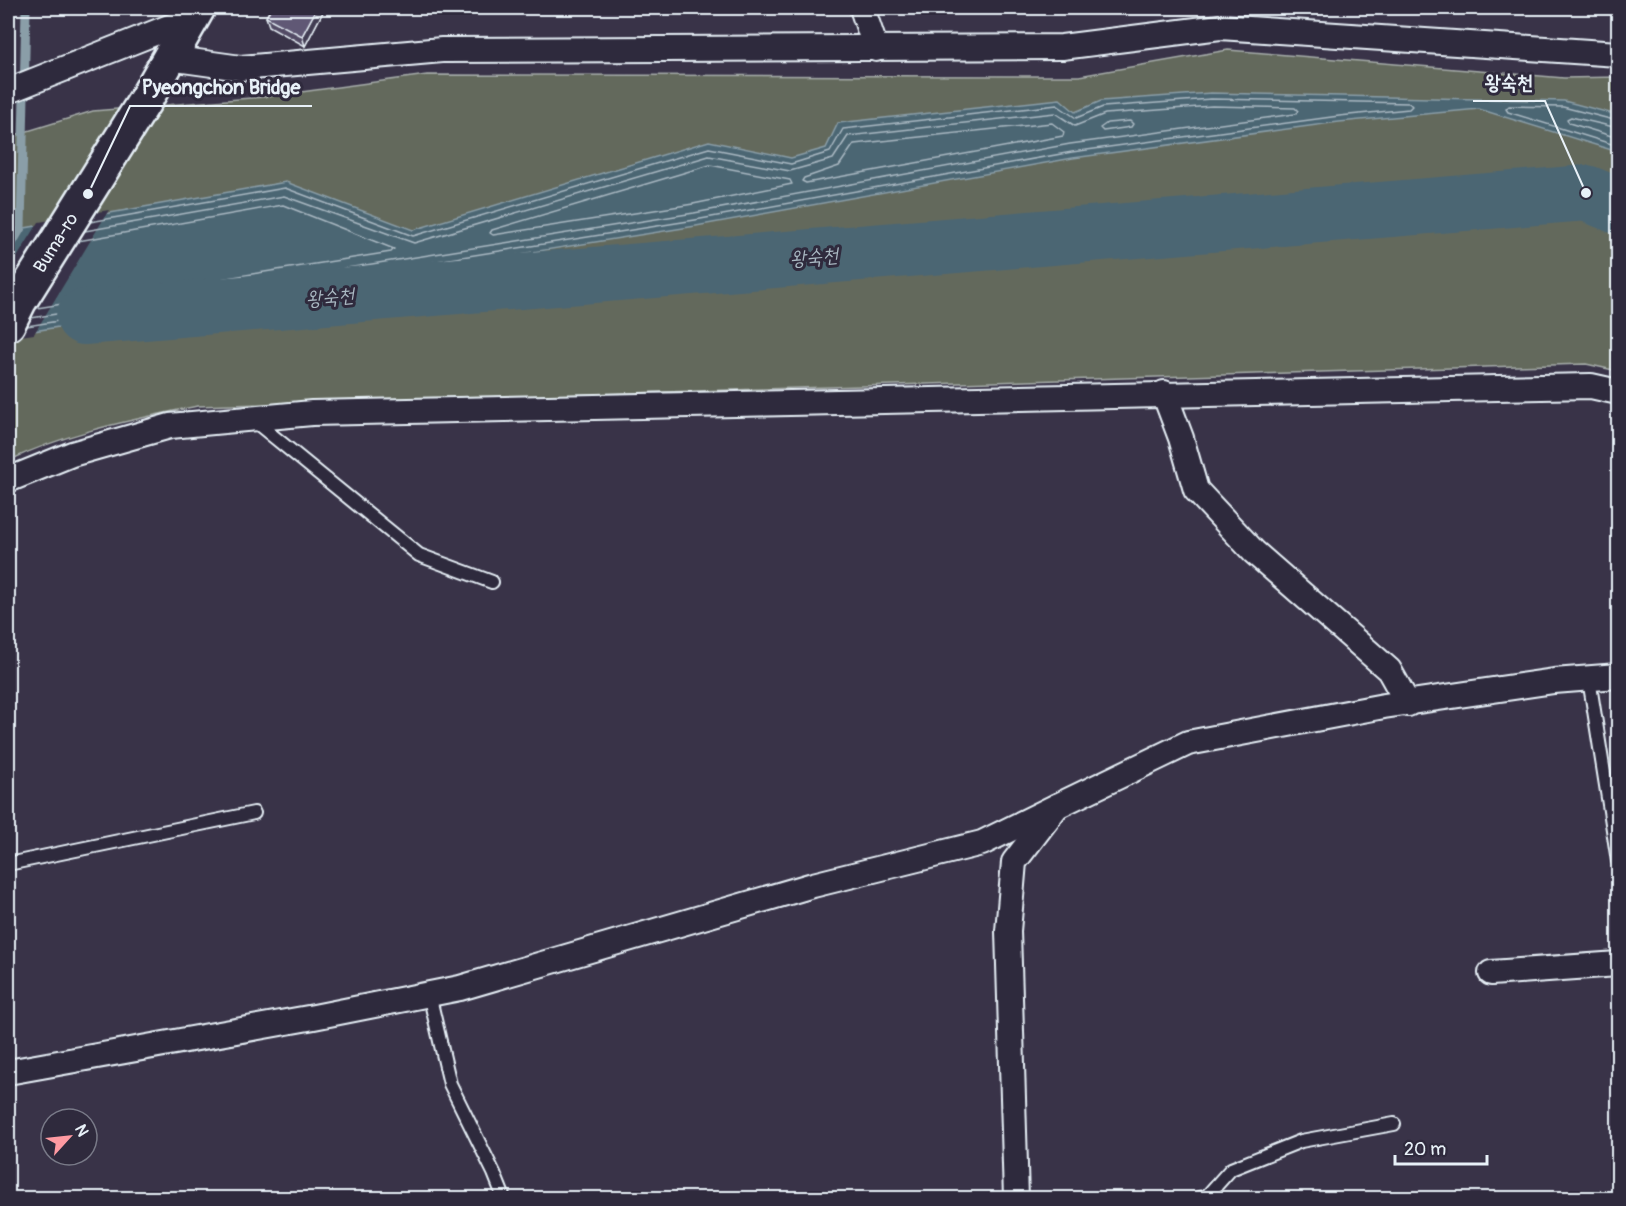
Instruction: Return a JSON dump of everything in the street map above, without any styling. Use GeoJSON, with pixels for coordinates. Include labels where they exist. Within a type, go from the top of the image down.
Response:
{"type":"FeatureCollection","features":[{"type":"Feature","properties":{"kind":"street"},"geometry":{"type":"LineString","coordinates":[[862,8],[876,49]]}},
{"type":"Feature","properties":{"kind":"street"},"geometry":{"type":"LineString","coordinates":[[9,91],[195,13]]}},
{"type":"Feature","properties":{"kind":"street","name":"Buma-ro"},"geometry":{"type":"LineString","coordinates":[[8,324],[19,302],[146,99],[195,13]]}},
{"type":"Feature","properties":{"kind":"street"},"geometry":{"type":"LineString","coordinates":[[168,58],[242,68],[442,50],[1062,47],[1220,27],[1618,54]]}},
{"type":"Feature","properties":{"kind":"street"},"geometry":{"type":"LineString","coordinates":[[8,480],[72,454],[170,426],[312,413],[1164,393],[1591,386],[1618,392]]}},
{"type":"Feature","properties":{"kind":"street"},"geometry":{"type":"LineString","coordinates":[[1164,393],[1181,438],[1196,490],[1254,552],[1389,670],[1408,704]]}},
{"type":"Feature","properties":{"kind":"street"},"geometry":{"type":"LineString","coordinates":[[8,1072],[460,988],[813,885],[982,843],[1188,743],[1384,706],[1554,681],[1618,676]]}},
{"type":"Feature","properties":{"kind":"street"},"geometry":{"type":"LineString","coordinates":[[1016,1198],[1008,932],[1014,862],[1057,806]]}},
{"type":"Feature","properties":{"kind":"street"},"geometry":{"type":"LineString","coordinates":[[1491,973],[1618,964]]}},
{"type":"Feature","properties":{"kind":"lane"},"geometry":{"type":"LineString","coordinates":[[251,418],[419,555],[492,582]]}},
{"type":"Feature","properties":{"kind":"lane"},"geometry":{"type":"LineString","coordinates":[[1589,679],[1618,861]]}},
{"type":"Feature","properties":{"kind":"lane"},"geometry":{"type":"LineString","coordinates":[[8,864],[254,813]]}},
{"type":"Feature","properties":{"kind":"lane"},"geometry":{"type":"LineString","coordinates":[[429,994],[450,1084],[504,1198]]}},
{"type":"Feature","properties":{"kind":"lane"},"geometry":{"type":"LineString","coordinates":[[1199,1198],[1206,1197],[1231,1169],[1301,1141],[1394,1124]]}},
{"type":"Feature","properties":{"kind":"green space"},"geometry":{"type":"Polygon","coordinates":[[[1228,50],[1564,78],[1618,77],[1618,371],[1586,364],[197,406],[77,435],[53,442],[8,461],[8,137],[93,111],[264,97],[427,75],[1079,76],[1228,50]]]}},
{"type":"Feature","properties":{"kind":"water"},"geometry":{"type":"Polygon","coordinates":[[[1211,93],[1564,101],[1618,115],[1618,152],[1479,109],[1339,122],[1073,158],[696,226],[8,335],[8,231],[286,182],[413,230],[709,141],[791,158],[826,148],[838,123],[1060,99],[1075,112],[1101,101],[1211,93]]]}},
{"type":"Feature","properties":{"kind":"pier"},"geometry":{"type":"Polygon","coordinates":[[[109,210],[34,334],[8,338],[8,272],[39,222],[109,210]]]}},
{"type":"Feature","properties":{"kind":"building"},"geometry":{"type":"Polygon","coordinates":[[[271,8],[317,8],[302,36],[266,17],[271,8]]]}},
{"type":"Feature","properties":{"kind":"waterway"},"geometry":{"type":"LineString","coordinates":[[8,250],[21,228],[26,8]]}},
{"type":"Feature","properties":{"kind":"waterway","name":"왕숙천"},"geometry":{"type":"LineString","coordinates":[[84,317],[1586,193],[1618,206]]}},
{"type":"Feature","properties":{"kind":"place","name":"왕숙천"},"geometry":{"type":"Point","coordinates":[1586,193]}},
{"type":"Feature","properties":{"kind":"place","name":"Pyeongchon Bridge"},"geometry":{"type":"Point","coordinates":[88,194]}}]}
